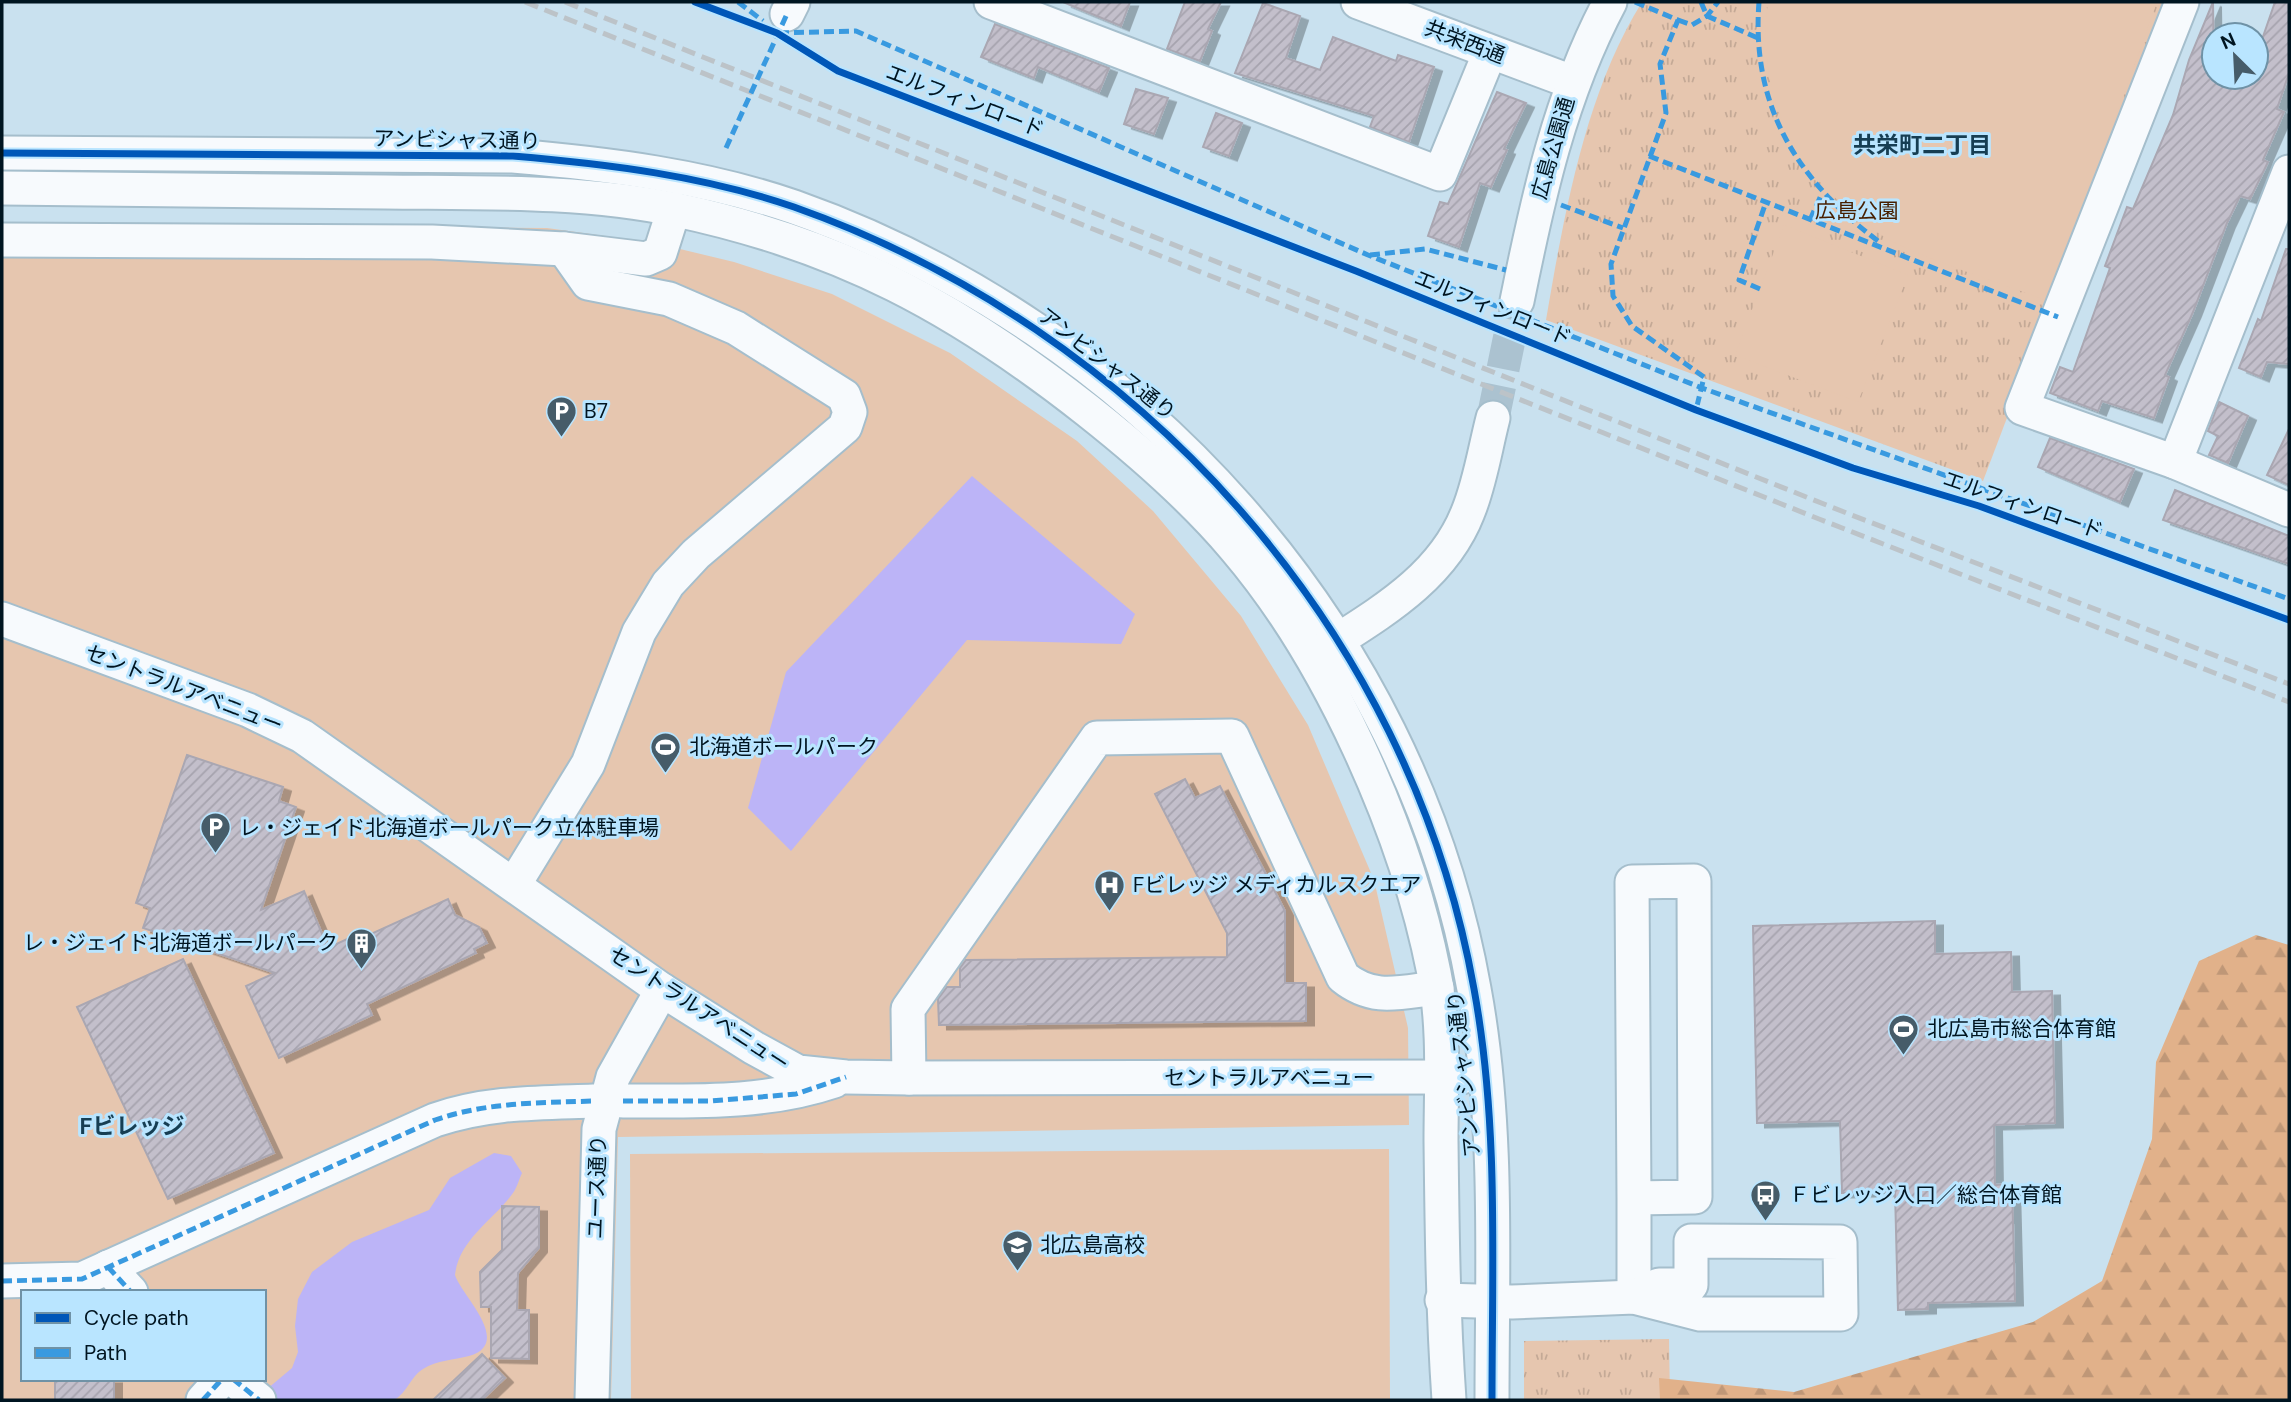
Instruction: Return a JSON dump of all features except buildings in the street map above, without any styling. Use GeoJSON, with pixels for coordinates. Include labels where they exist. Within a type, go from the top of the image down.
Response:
{"type":"FeatureCollection","features":[{"type":"Feature","properties":{"kind":"street"},"geometry":{"type":"LineString","coordinates":[[991,2],[1440,174],[1490,52]]}},
{"type":"Feature","properties":{"kind":"street","name":"共栄西通"},"geometry":{"type":"LineString","coordinates":[[1358,2],[1572,82]]}},
{"type":"Feature","properties":{"kind":"street","name":"広島公園通"},"geometry":{"type":"LineString","coordinates":[[1517,301],[1541,187],[1572,82],[1610,2]]}},
{"type":"Feature","properties":{"kind":"street"},"geometry":{"type":"LineString","coordinates":[[2182,2],[2022,408],[2175,462],[2289,510]]}},
{"type":"Feature","properties":{"kind":"street","name":"アンビシャス通り"},"geometry":{"type":"LineString","coordinates":[[2,153],[513,156],[588,163],[665,175],[724,187],[793,207],[871,237],[976,290],[1045,334],[1095,372],[1172,438],[1280,556],[1339,640],[1399,749],[1432,833],[1454,905],[1474,988],[1485,1076],[1491,1148],[1492,1400]]}},
{"type":"Feature","properties":{"kind":"street"},"geometry":{"type":"LineString","coordinates":[[2175,462],[2289,173]]}},
{"type":"Feature","properties":{"kind":"street","name":"アンビシャス通り"},"geometry":{"type":"LineString","coordinates":[[2,188],[535,193],[674,209],[802,244],[861,267],[922,296],[1036,371],[1124,439],[1236,550],[1311,659],[1342,711],[1370,772],[1419,913],[1437,988],[1441,1077],[1443,1300],[1449,1400]]}},
{"type":"Feature","properties":{"kind":"street"},"geometry":{"type":"LineString","coordinates":[[2,240],[432,242],[564,249],[646,259],[660,253],[674,209]]}},
{"type":"Feature","properties":{"kind":"street"},"geometry":{"type":"LineString","coordinates":[[515,883],[588,764],[639,632],[668,584],[696,554],[845,427],[849,412],[844,396],[702,312],[650,294],[588,284],[564,249]]}},
{"type":"Feature","properties":{"kind":"street"},"geometry":{"type":"LineString","coordinates":[[1311,659],[1403,596],[1430,572],[1447,551],[1469,510],[1493,418]]}},
{"type":"Feature","properties":{"kind":"street","name":"セントラルアベニュー"},"geometry":{"type":"LineString","coordinates":[[2,619],[259,714],[302,736],[515,883],[663,990],[798,1072],[846,1077],[909,1078],[1485,1076]]}},
{"type":"Feature","properties":{"kind":"street"},"geometry":{"type":"LineString","coordinates":[[909,1078],[908,1009],[1097,738],[1232,736],[1343,977],[1356,988],[1376,995],[1437,988]]}},
{"type":"Feature","properties":{"kind":"street"},"geometry":{"type":"LineString","coordinates":[[1634,1198],[1695,1198],[1694,881],[1632,881],[1634,1297]]}},
{"type":"Feature","properties":{"kind":"street","name":"ユース通り"},"geometry":{"type":"LineString","coordinates":[[592,1400],[598,1129],[613,1077],[663,990]]}},
{"type":"Feature","properties":{"kind":"street"},"geometry":{"type":"LineString","coordinates":[[2,1281],[82,1279],[435,1120],[489,1105],[711,1101],[796,1094],[846,1077]]}},
{"type":"Feature","properties":{"kind":"street"},"geometry":{"type":"LineString","coordinates":[[1443,1300],[1492,1302],[1634,1297],[1700,1314],[1841,1314],[1840,1242],[1691,1241],[1690,1285],[1658,1285],[1634,1297]]}},
{"type":"Feature","properties":{"kind":"street"},"geometry":{"type":"LineString","coordinates":[[108,1267],[129,1290]]}},
{"type":"Feature","properties":{"kind":"street"},"geometry":{"type":"LineString","coordinates":[[204,1400],[220,1381]]}},
{"type":"Feature","properties":{"kind":"green space","name":"広島公園"},"geometry":{"type":"Polygon","coordinates":[[[1642,2],[2165,2],[1983,481],[1546,320],[1569,197],[1591,115],[1622,37],[1642,2]]]}},
{"type":"Feature","properties":{"kind":"green space"},"geometry":{"type":"Polygon","coordinates":[[[1768,2],[2157,2],[2050,302],[1950,266],[1891,241],[1836,199],[1815,176],[1784,124],[1768,65],[1768,2]]]}},
{"type":"Feature","properties":{"kind":"green space","name":"北海道ボールパーク"},"geometry":{"type":"Polygon","coordinates":[[[2,223],[547,228],[655,243],[734,262],[832,294],[950,353],[1077,441],[1153,511],[1241,616],[1308,725],[1374,880],[1408,1028],[1409,1125],[618,1137],[611,1400],[2,1400],[2,223]]]}},
{"type":"Feature","properties":{"kind":"green space"},"geometry":{"type":"Polygon","coordinates":[[[1784,225],[1908,275],[1858,402],[1735,355],[1784,225]]]}},
{"type":"Feature","properties":{"kind":"green space"},"geometry":{"type":"Polygon","coordinates":[[[2256,935],[2289,945],[2289,1400],[1660,1400],[1659,1378],[1794,1392],[2033,1322],[2102,1281],[2152,1139],[2156,1062],[2199,961],[2256,935]]]}},
{"type":"Feature","properties":{"kind":"green space","name":"北広島高校"},"geometry":{"type":"Polygon","coordinates":[[[1389,1149],[1390,1400],[631,1400],[630,1154],[1389,1149]]]}},
{"type":"Feature","properties":{"kind":"green space"},"geometry":{"type":"Polygon","coordinates":[[[1669,1339],[1670,1400],[1524,1400],[1524,1341],[1669,1339]]]}},
{"type":"Feature","properties":{"kind":"shaded area"},"geometry":{"type":"Polygon","coordinates":[[[972,476],[1135,614],[1121,644],[967,640],[791,851],[748,808],[786,672],[972,476]]]}},
{"type":"Feature","properties":{"kind":"shaded area"},"geometry":{"type":"Polygon","coordinates":[[[494,1153],[511,1156],[522,1173],[513,1193],[470,1240],[458,1262],[455,1275],[486,1330],[487,1341],[482,1350],[428,1366],[415,1376],[394,1400],[254,1400],[292,1368],[298,1352],[295,1326],[298,1299],[312,1272],[352,1242],[429,1210],[450,1178],[494,1153]]]}},
{"type":"Feature","properties":{"kind":"tunnel"},"geometry":{"type":"LineString","coordinates":[[1493,418],[1517,301]]}},
{"type":"Feature","properties":{"kind":"railway"},"geometry":{"type":"LineString","coordinates":[[525,2],[1819,519],[2289,702]]}},
{"type":"Feature","properties":{"kind":"railway"},"geometry":{"type":"LineString","coordinates":[[565,2],[1849,514],[2289,684]]}},
{"type":"Feature","properties":{"kind":"marked path"},"geometry":{"type":"LineString","coordinates":[[738,2],[763,21]]}},
{"type":"Feature","properties":{"kind":"marked path"},"geometry":{"type":"LineString","coordinates":[[1635,2],[1678,20],[1660,64],[1666,113],[1611,264],[1613,296],[1632,326],[1704,377],[1696,410]]}},
{"type":"Feature","properties":{"kind":"marked path"},"geometry":{"type":"LineString","coordinates":[[1701,2],[1707,16],[1758,38]]}},
{"type":"Feature","properties":{"kind":"marked path"},"geometry":{"type":"LineString","coordinates":[[1678,20],[1692,25],[1707,16],[1718,2]]}},
{"type":"Feature","properties":{"kind":"marked path"},"geometry":{"type":"LineString","coordinates":[[1759,2],[1758,40],[1763,75],[1785,138],[1824,193],[1878,241]]}},
{"type":"Feature","properties":{"kind":"marked path"},"geometry":{"type":"LineString","coordinates":[[726,148],[787,14]]}},
{"type":"Feature","properties":{"kind":"marked path"},"geometry":{"type":"LineString","coordinates":[[779,33],[856,31],[1368,255],[1702,388],[2289,599]]}},
{"type":"Feature","properties":{"kind":"marked path"},"geometry":{"type":"LineString","coordinates":[[1649,156],[2058,317]]}},
{"type":"Feature","properties":{"kind":"marked path"},"geometry":{"type":"LineString","coordinates":[[1810,220],[1822,193]]}},
{"type":"Feature","properties":{"kind":"marked path"},"geometry":{"type":"LineString","coordinates":[[1760,289],[1739,280],[1766,202]]}},
{"type":"Feature","properties":{"kind":"marked path"},"geometry":{"type":"LineString","coordinates":[[1561,205],[1623,228]]}},
{"type":"Feature","properties":{"kind":"marked path"},"geometry":{"type":"LineString","coordinates":[[1370,255],[1425,249],[1506,270]]}},
{"type":"Feature","properties":{"kind":"marked path"},"geometry":{"type":"LineString","coordinates":[[623,1101],[711,1101],[796,1094],[846,1077]]}},
{"type":"Feature","properties":{"kind":"marked path"},"geometry":{"type":"LineString","coordinates":[[2,1281],[82,1279],[435,1120],[454,1114],[533,1103],[593,1101]]}},
{"type":"Feature","properties":{"kind":"marked path"},"geometry":{"type":"LineString","coordinates":[[108,1267],[129,1290]]}},
{"type":"Feature","properties":{"kind":"marked path"},"geometry":{"type":"LineString","coordinates":[[203,1400],[220,1381]]}},
{"type":"Feature","properties":{"kind":"marked path"},"geometry":{"type":"LineString","coordinates":[[235,1381],[259,1400]]}},
{"type":"Feature","properties":{"kind":"cycle path","name":"エルフィンロード"},"geometry":{"type":"LineString","coordinates":[[695,2],[777,33],[838,71],[1356,271],[1696,410],[1853,468],[1979,506],[2289,620]]}},
{"type":"Feature","properties":{"kind":"cycle path"},"geometry":{"type":"LineString","coordinates":[[2,153],[513,156],[620,167],[691,179],[794,207],[919,261],[1036,329],[1143,412],[1238,508],[1321,615],[1389,732],[1440,857],[1474,989],[1487,1091],[1493,1246],[1492,1400]]}},
{"type":"Feature","properties":{"kind":"place","name":"B7"},"geometry":{"type":"Point","coordinates":[561,438]}},
{"type":"Feature","properties":{"kind":"place","name":"北海道ボールパーク"},"geometry":{"type":"Point","coordinates":[666,774]}},
{"type":"Feature","properties":{"kind":"place","name":"レ・ジェイド北海道ボールパーク立体駐車場"},"geometry":{"type":"Point","coordinates":[216,855]}},
{"type":"Feature","properties":{"kind":"place","name":"Fビレッジ メディカルスクエア"},"geometry":{"type":"Point","coordinates":[1110,912]}},
{"type":"Feature","properties":{"kind":"place","name":"レ・ジェイド北海道ボールパーク"},"geometry":{"type":"Point","coordinates":[361,970]}},
{"type":"Feature","properties":{"kind":"place","name":"北広島市総合体育館"},"geometry":{"type":"Point","coordinates":[1904,1056]}},
{"type":"Feature","properties":{"kind":"place","name":"Ｆビレッジ入口／総合体育館"},"geometry":{"type":"Point","coordinates":[1766,1222]}},
{"type":"Feature","properties":{"kind":"place","name":"北広島高校"},"geometry":{"type":"Point","coordinates":[1017,1272]}},
{"type":"Feature","properties":{"kind":"district","name":"共栄町二丁目"},"geometry":{"type":"Point","coordinates":[1922,145]}},
{"type":"Feature","properties":{"kind":"district","name":"Fビレッジ"},"geometry":{"type":"Point","coordinates":[132,1126]}}]}
